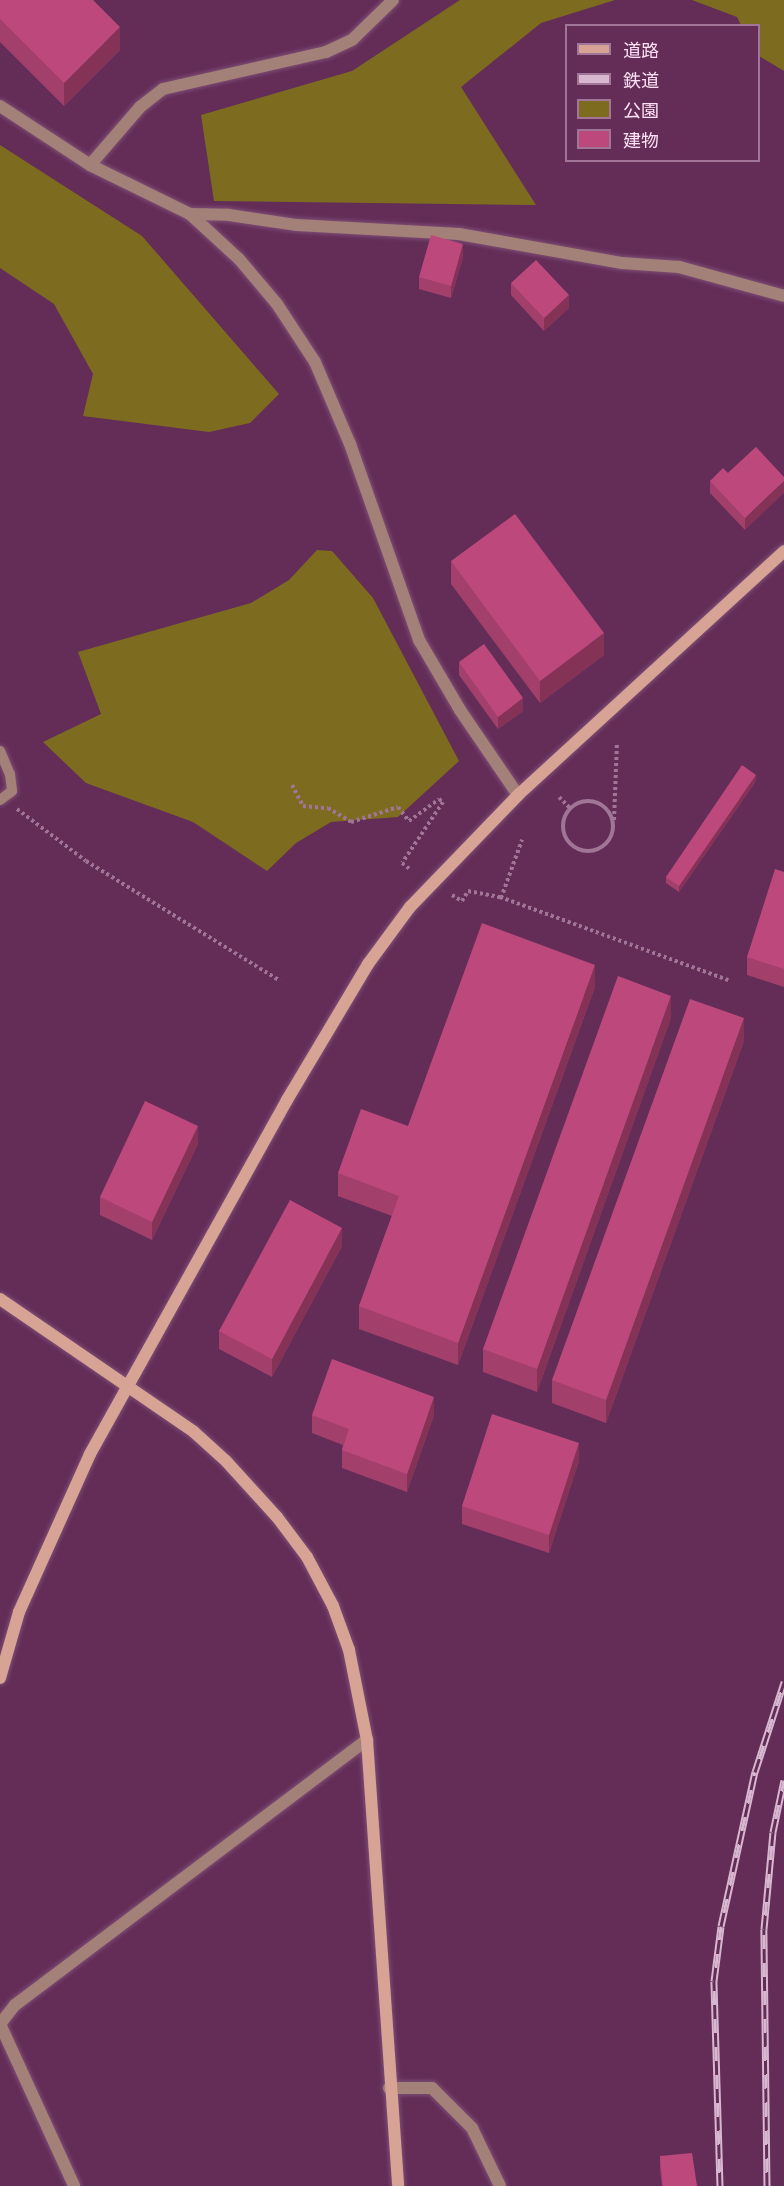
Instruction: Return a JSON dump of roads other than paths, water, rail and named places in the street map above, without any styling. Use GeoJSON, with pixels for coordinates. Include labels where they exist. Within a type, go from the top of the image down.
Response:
{"type":"FeatureCollection","features":[{"type":"Feature","properties":{"kind":"street"},"geometry":{"type":"LineString","coordinates":[[90,165],[140,107],[163,89],[326,52],[352,40],[393,0]]}},
{"type":"Feature","properties":{"kind":"street"},"geometry":{"type":"LineString","coordinates":[[0,106],[90,165],[190,214],[246,268],[277,304],[315,362],[350,444],[419,640],[460,710],[518,795]]}},
{"type":"Feature","properties":{"kind":"street"},"geometry":{"type":"LineString","coordinates":[[190,214],[229,215],[297,225],[459,234],[622,263],[679,267],[784,296]]}},
{"type":"Feature","properties":{"kind":"street"},"geometry":{"type":"LineString","coordinates":[[0,1678],[19,1612],[48,1543],[126,1386],[368,964],[410,906],[518,795],[784,550]]}},
{"type":"Feature","properties":{"kind":"street"},"geometry":{"type":"LineString","coordinates":[[0,1299],[194,1432],[226,1461],[277,1517],[306,1557],[333,1606],[349,1650],[367,1740],[389,2088],[398,2186]]}},
{"type":"Feature","properties":{"kind":"street"},"geometry":{"type":"LineString","coordinates":[[74,2186],[0,2024],[15,2005],[367,1740]]}},
{"type":"Feature","properties":{"kind":"street"},"geometry":{"type":"LineString","coordinates":[[389,2088],[432,2088],[472,2128],[500,2186]]}},
{"type":"Feature","properties":{"kind":"lane"},"geometry":{"type":"LineString","coordinates":[[0,751],[10,774],[12,791],[2,800]]}},
{"type":"Feature","properties":{"kind":"railway"},"geometry":{"type":"LineString","coordinates":[[720,2186],[714,1981],[721,1926],[755,1772],[784,1682]]}},
{"type":"Feature","properties":{"kind":"railway"},"geometry":{"type":"LineString","coordinates":[[767,2186],[764,1929],[773,1832],[784,1780]]}}]}
